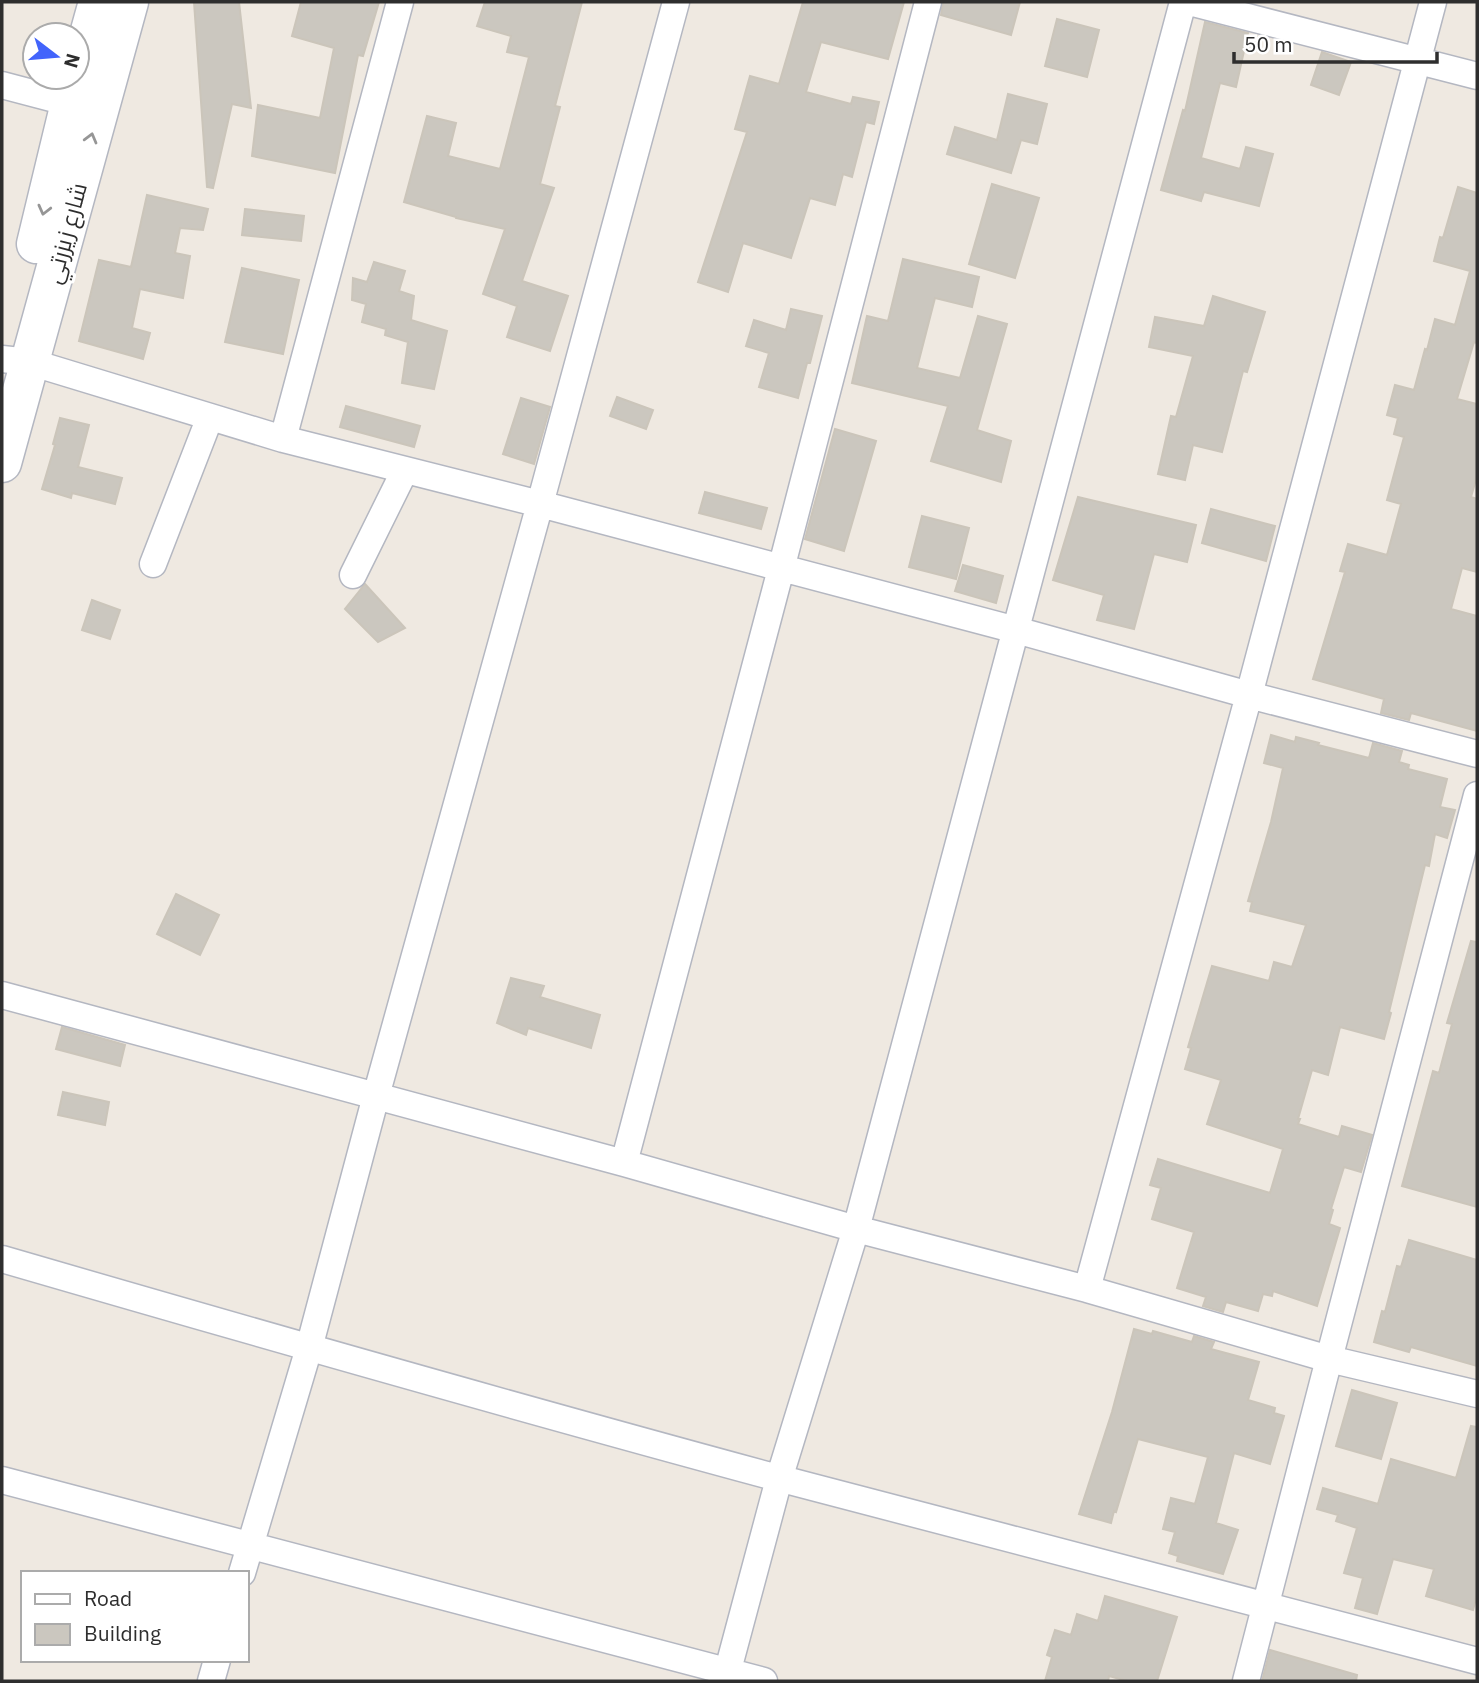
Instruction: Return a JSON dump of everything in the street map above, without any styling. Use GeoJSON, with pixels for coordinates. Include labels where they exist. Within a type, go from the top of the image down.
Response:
{"type":"FeatureCollection","features":[{"type":"Feature","properties":{"kind":"street","name":"شارع زيزرتي"},"geometry":{"type":"LineString","coordinates":[[2,464],[13,341],[70,103],[98,2]]}},
{"type":"Feature","properties":{"kind":"street","name":"شارع زيزرتي"},"geometry":{"type":"LineString","coordinates":[[11,368],[129,2]]}},
{"type":"Feature","properties":{"kind":"street"},"geometry":{"type":"LineString","coordinates":[[283,439],[401,2]]}},
{"type":"Feature","properties":{"kind":"street"},"geometry":{"type":"LineString","coordinates":[[243,1571],[309,1348],[676,2]]}},
{"type":"Feature","properties":{"kind":"street"},"geometry":{"type":"LineString","coordinates":[[624,1163],[928,2]]}},
{"type":"Feature","properties":{"kind":"street"},"geometry":{"type":"LineString","coordinates":[[726,1676],[779,1479],[856,1229],[1184,2]]}},
{"type":"Feature","properties":{"kind":"street"},"geometry":{"type":"LineString","coordinates":[[1189,2],[1477,76]]}},
{"type":"Feature","properties":{"kind":"street"},"geometry":{"type":"LineString","coordinates":[[1087,1289],[1249,695],[1433,2]]}},
{"type":"Feature","properties":{"kind":"street"},"geometry":{"type":"LineString","coordinates":[[2,85],[70,103]]}},
{"type":"Feature","properties":{"kind":"street"},"geometry":{"type":"LineString","coordinates":[[11,368],[210,417],[283,439],[540,504],[1477,754]]}},
{"type":"Feature","properties":{"kind":"street"},"geometry":{"type":"LineString","coordinates":[[153,564],[210,417]]}},
{"type":"Feature","properties":{"kind":"street"},"geometry":{"type":"LineString","coordinates":[[353,575],[405,470]]}},
{"type":"Feature","properties":{"kind":"street"},"geometry":{"type":"LineString","coordinates":[[1246,1681],[1477,795]]}},
{"type":"Feature","properties":{"kind":"street"},"geometry":{"type":"LineString","coordinates":[[2,996],[624,1163],[856,1229],[1087,1289],[1329,1359],[1477,1394]]}},
{"type":"Feature","properties":{"kind":"street"},"geometry":{"type":"LineString","coordinates":[[2,1259],[779,1479],[1477,1661]]}},
{"type":"Feature","properties":{"kind":"street"},"geometry":{"type":"LineString","coordinates":[[2,1480],[726,1676],[764,1681]]}},
{"type":"Feature","properties":{"kind":"street"},"geometry":{"type":"LineString","coordinates":[[211,1681],[216,1662]]}},
{"type":"Feature","properties":{"kind":"building"},"geometry":{"type":"Polygon","coordinates":[[[194,2],[239,2],[251,108],[232,104],[213,188],[207,187],[194,2]]]}},
{"type":"Feature","properties":{"kind":"building"},"geometry":{"type":"Polygon","coordinates":[[[301,2],[379,2],[363,56],[358,55],[335,173],[252,156],[258,105],[320,118],[334,48],[292,36],[301,2]]]}},
{"type":"Feature","properties":{"kind":"building"},"geometry":{"type":"Polygon","coordinates":[[[485,2],[582,2],[555,106],[560,107],[540,184],[554,188],[522,281],[568,296],[550,351],[507,337],[517,306],[483,294],[505,229],[404,202],[427,116],[456,123],[448,156],[500,169],[529,57],[507,52],[511,36],[477,26],[485,2]]]}},
{"type":"Feature","properties":{"kind":"building"},"geometry":{"type":"Polygon","coordinates":[[[803,2],[904,2],[888,59],[821,42],[806,92],[851,104],[853,97],[879,102],[874,124],[866,122],[852,177],[843,174],[835,205],[810,198],[791,258],[743,243],[728,292],[698,282],[747,132],[735,129],[750,76],[779,84],[803,2]]]}},
{"type":"Feature","properties":{"kind":"building"},"geometry":{"type":"Polygon","coordinates":[[[943,2],[1020,2],[1011,35],[941,15],[943,2]]]}},
{"type":"Feature","properties":{"kind":"building"},"geometry":{"type":"Polygon","coordinates":[[[1057,19],[1099,30],[1087,77],[1045,66],[1057,19]]]}},
{"type":"Feature","properties":{"kind":"building"},"geometry":{"type":"Polygon","coordinates":[[[1205,22],[1248,33],[1236,87],[1220,83],[1201,158],[1240,169],[1246,147],[1273,154],[1259,206],[1204,192],[1201,201],[1161,190],[1183,110],[1185,111],[1205,22]]]}},
{"type":"Feature","properties":{"kind":"building"},"geometry":{"type":"Polygon","coordinates":[[[1322,52],[1351,62],[1339,95],[1311,85],[1322,52]]]}},
{"type":"Feature","properties":{"kind":"building"},"geometry":{"type":"Polygon","coordinates":[[[1008,94],[1047,104],[1037,144],[1021,140],[1011,173],[947,154],[955,127],[997,140],[1008,94]]]}},
{"type":"Feature","properties":{"kind":"building"},"geometry":{"type":"Polygon","coordinates":[[[992,184],[1039,198],[1015,278],[969,264],[992,184]]]}},
{"type":"Feature","properties":{"kind":"building"},"geometry":{"type":"Polygon","coordinates":[[[1458,187],[1477,193],[1477,343],[1474,342],[1457,399],[1477,404],[1477,476],[1471,497],[1477,499],[1477,572],[1462,568],[1451,609],[1477,616],[1477,731],[1411,713],[1409,720],[1381,713],[1384,699],[1313,679],[1345,572],[1340,571],[1348,544],[1387,555],[1401,504],[1387,500],[1404,437],[1394,434],[1398,418],[1387,415],[1395,385],[1414,390],[1435,319],[1455,325],[1470,271],[1434,261],[1458,187]]]}},
{"type":"Feature","properties":{"kind":"building"},"geometry":{"type":"Polygon","coordinates":[[[147,195],[208,209],[203,230],[180,228],[175,253],[190,256],[183,298],[140,289],[132,328],[150,333],[143,359],[79,341],[99,260],[131,267],[147,195]]]}},
{"type":"Feature","properties":{"kind":"building"},"geometry":{"type":"Polygon","coordinates":[[[245,209],[304,216],[301,241],[242,235],[245,209]]]}},
{"type":"Feature","properties":{"kind":"building"},"geometry":{"type":"Polygon","coordinates":[[[903,259],[979,277],[972,307],[935,298],[917,368],[960,378],[978,316],[1007,324],[977,430],[1011,441],[1001,482],[931,461],[948,406],[852,383],[867,316],[888,321],[903,259]]]}},
{"type":"Feature","properties":{"kind":"building"},"geometry":{"type":"Polygon","coordinates":[[[374,262],[405,271],[399,291],[414,296],[411,320],[447,331],[434,389],[402,383],[408,342],[385,335],[386,329],[362,322],[366,304],[352,300],[353,278],[367,282],[374,262]]]}},
{"type":"Feature","properties":{"kind":"building"},"geometry":{"type":"Polygon","coordinates":[[[242,268],[299,280],[283,354],[225,342],[242,268]]]}},
{"type":"Feature","properties":{"kind":"building"},"geometry":{"type":"Polygon","coordinates":[[[1213,296],[1265,312],[1247,372],[1243,371],[1222,452],[1193,445],[1185,480],[1158,474],[1171,416],[1176,417],[1193,356],[1149,347],[1155,317],[1204,326],[1213,296]]]}},
{"type":"Feature","properties":{"kind":"building"},"geometry":{"type":"Polygon","coordinates":[[[791,309],[822,316],[798,398],[759,387],[769,353],[746,346],[754,320],[786,330],[791,309]]]}},
{"type":"Feature","properties":{"kind":"building"},"geometry":{"type":"Polygon","coordinates":[[[617,397],[653,410],[646,429],[610,416],[617,397]]]}},
{"type":"Feature","properties":{"kind":"building"},"geometry":{"type":"Polygon","coordinates":[[[521,398],[550,407],[534,464],[503,454],[521,398]]]}},
{"type":"Feature","properties":{"kind":"building"},"geometry":{"type":"Polygon","coordinates":[[[346,406],[420,426],[414,447],[340,427],[346,406]]]}},
{"type":"Feature","properties":{"kind":"building"},"geometry":{"type":"Polygon","coordinates":[[[60,418],[89,425],[78,467],[122,478],[115,504],[72,493],[71,498],[42,489],[60,418]]]}},
{"type":"Feature","properties":{"kind":"building"},"geometry":{"type":"Polygon","coordinates":[[[835,429],[876,441],[844,551],[805,539],[835,429]]]}},
{"type":"Feature","properties":{"kind":"building"},"geometry":{"type":"Polygon","coordinates":[[[705,492],[767,508],[761,529],[699,513],[705,492]]]}},
{"type":"Feature","properties":{"kind":"building"},"geometry":{"type":"Polygon","coordinates":[[[1078,497],[1196,525],[1187,562],[1154,554],[1134,629],[1097,620],[1104,595],[1053,580],[1078,497]]]}},
{"type":"Feature","properties":{"kind":"building"},"geometry":{"type":"Polygon","coordinates":[[[1211,509],[1275,526],[1266,561],[1202,543],[1211,509]]]}},
{"type":"Feature","properties":{"kind":"building"},"geometry":{"type":"Polygon","coordinates":[[[922,516],[969,528],[956,579],[909,567],[922,516]]]}},
{"type":"Feature","properties":{"kind":"building"},"geometry":{"type":"Polygon","coordinates":[[[963,565],[1003,576],[996,603],[955,591],[963,565]]]}},
{"type":"Feature","properties":{"kind":"building"},"geometry":{"type":"Polygon","coordinates":[[[365,584],[405,628],[378,642],[345,609],[365,584]]]}},
{"type":"Feature","properties":{"kind":"building"},"geometry":{"type":"Polygon","coordinates":[[[92,600],[120,610],[110,639],[82,630],[92,600]]]}},
{"type":"Feature","properties":{"kind":"building"},"geometry":{"type":"Polygon","coordinates":[[[1271,735],[1295,742],[1296,737],[1369,758],[1373,743],[1402,751],[1399,762],[1409,765],[1408,769],[1447,779],[1440,807],[1455,810],[1447,838],[1435,834],[1429,866],[1425,865],[1384,1039],[1340,1027],[1328,1075],[1312,1070],[1298,1119],[1298,1124],[1339,1137],[1342,1126],[1372,1135],[1361,1172],[1344,1167],[1329,1224],[1340,1228],[1317,1306],[1273,1291],[1272,1296],[1263,1294],[1258,1311],[1226,1302],[1223,1312],[1203,1306],[1206,1297],[1177,1288],[1194,1232],[1152,1219],[1161,1188],[1150,1185],[1158,1159],[1270,1193],[1283,1149],[1207,1124],[1221,1080],[1185,1069],[1191,1048],[1188,1047],[1212,966],[1269,981],[1274,962],[1292,967],[1306,925],[1250,911],[1252,902],[1248,901],[1271,822],[1283,768],[1264,763],[1271,735]]]}},
{"type":"Feature","properties":{"kind":"building"},"geometry":{"type":"Polygon","coordinates":[[[176,894],[219,915],[200,955],[157,934],[176,894]]]}},
{"type":"Feature","properties":{"kind":"building"},"geometry":{"type":"Polygon","coordinates":[[[1471,941],[1477,942],[1477,1207],[1402,1186],[1433,1071],[1439,1073],[1452,1024],[1447,1023],[1471,941]]]}},
{"type":"Feature","properties":{"kind":"building"},"geometry":{"type":"Polygon","coordinates":[[[511,978],[544,986],[540,997],[600,1015],[591,1048],[528,1028],[526,1035],[497,1023],[511,978]]]}},
{"type":"Feature","properties":{"kind":"building"},"geometry":{"type":"Polygon","coordinates":[[[62,1027],[125,1045],[120,1066],[56,1049],[62,1027]]]}},
{"type":"Feature","properties":{"kind":"building"},"geometry":{"type":"Polygon","coordinates":[[[63,1092],[109,1102],[105,1125],[58,1115],[63,1092]]]}},
{"type":"Feature","properties":{"kind":"building"},"geometry":{"type":"Polygon","coordinates":[[[1409,1240],[1477,1260],[1477,1366],[1411,1347],[1409,1352],[1374,1342],[1397,1266],[1401,1267],[1409,1240]]]}},
{"type":"Feature","properties":{"kind":"building"},"geometry":{"type":"Polygon","coordinates":[[[1134,1329],[1152,1334],[1153,1331],[1192,1342],[1194,1336],[1214,1342],[1211,1349],[1259,1362],[1248,1400],[1275,1408],[1274,1413],[1284,1416],[1270,1464],[1234,1453],[1216,1523],[1238,1530],[1223,1574],[1177,1561],[1178,1556],[1169,1553],[1175,1532],[1163,1529],[1171,1498],[1195,1504],[1208,1457],[1138,1439],[1111,1523],[1079,1514],[1112,1412],[1134,1329]]]}},
{"type":"Feature","properties":{"kind":"building"},"geometry":{"type":"Polygon","coordinates":[[[1352,1390],[1397,1403],[1381,1459],[1336,1446],[1352,1390]]]}},
{"type":"Feature","properties":{"kind":"building"},"geometry":{"type":"Polygon","coordinates":[[[1471,1426],[1477,1427],[1477,1595],[1473,1610],[1426,1596],[1434,1569],[1393,1559],[1377,1614],[1355,1608],[1363,1578],[1344,1573],[1357,1528],[1336,1521],[1338,1515],[1317,1509],[1323,1488],[1378,1504],[1391,1459],[1456,1478],[1471,1426]]]}},
{"type":"Feature","properties":{"kind":"building"},"geometry":{"type":"Polygon","coordinates":[[[1105,1596],[1177,1617],[1157,1681],[1127,1681],[1109,1676],[1108,1681],[1045,1681],[1052,1657],[1047,1655],[1055,1630],[1071,1635],[1077,1614],[1098,1621],[1105,1596]]]}},
{"type":"Feature","properties":{"kind":"building"},"geometry":{"type":"Polygon","coordinates":[[[1270,1650],[1357,1675],[1356,1681],[1262,1681],[1270,1650]]]}}]}
